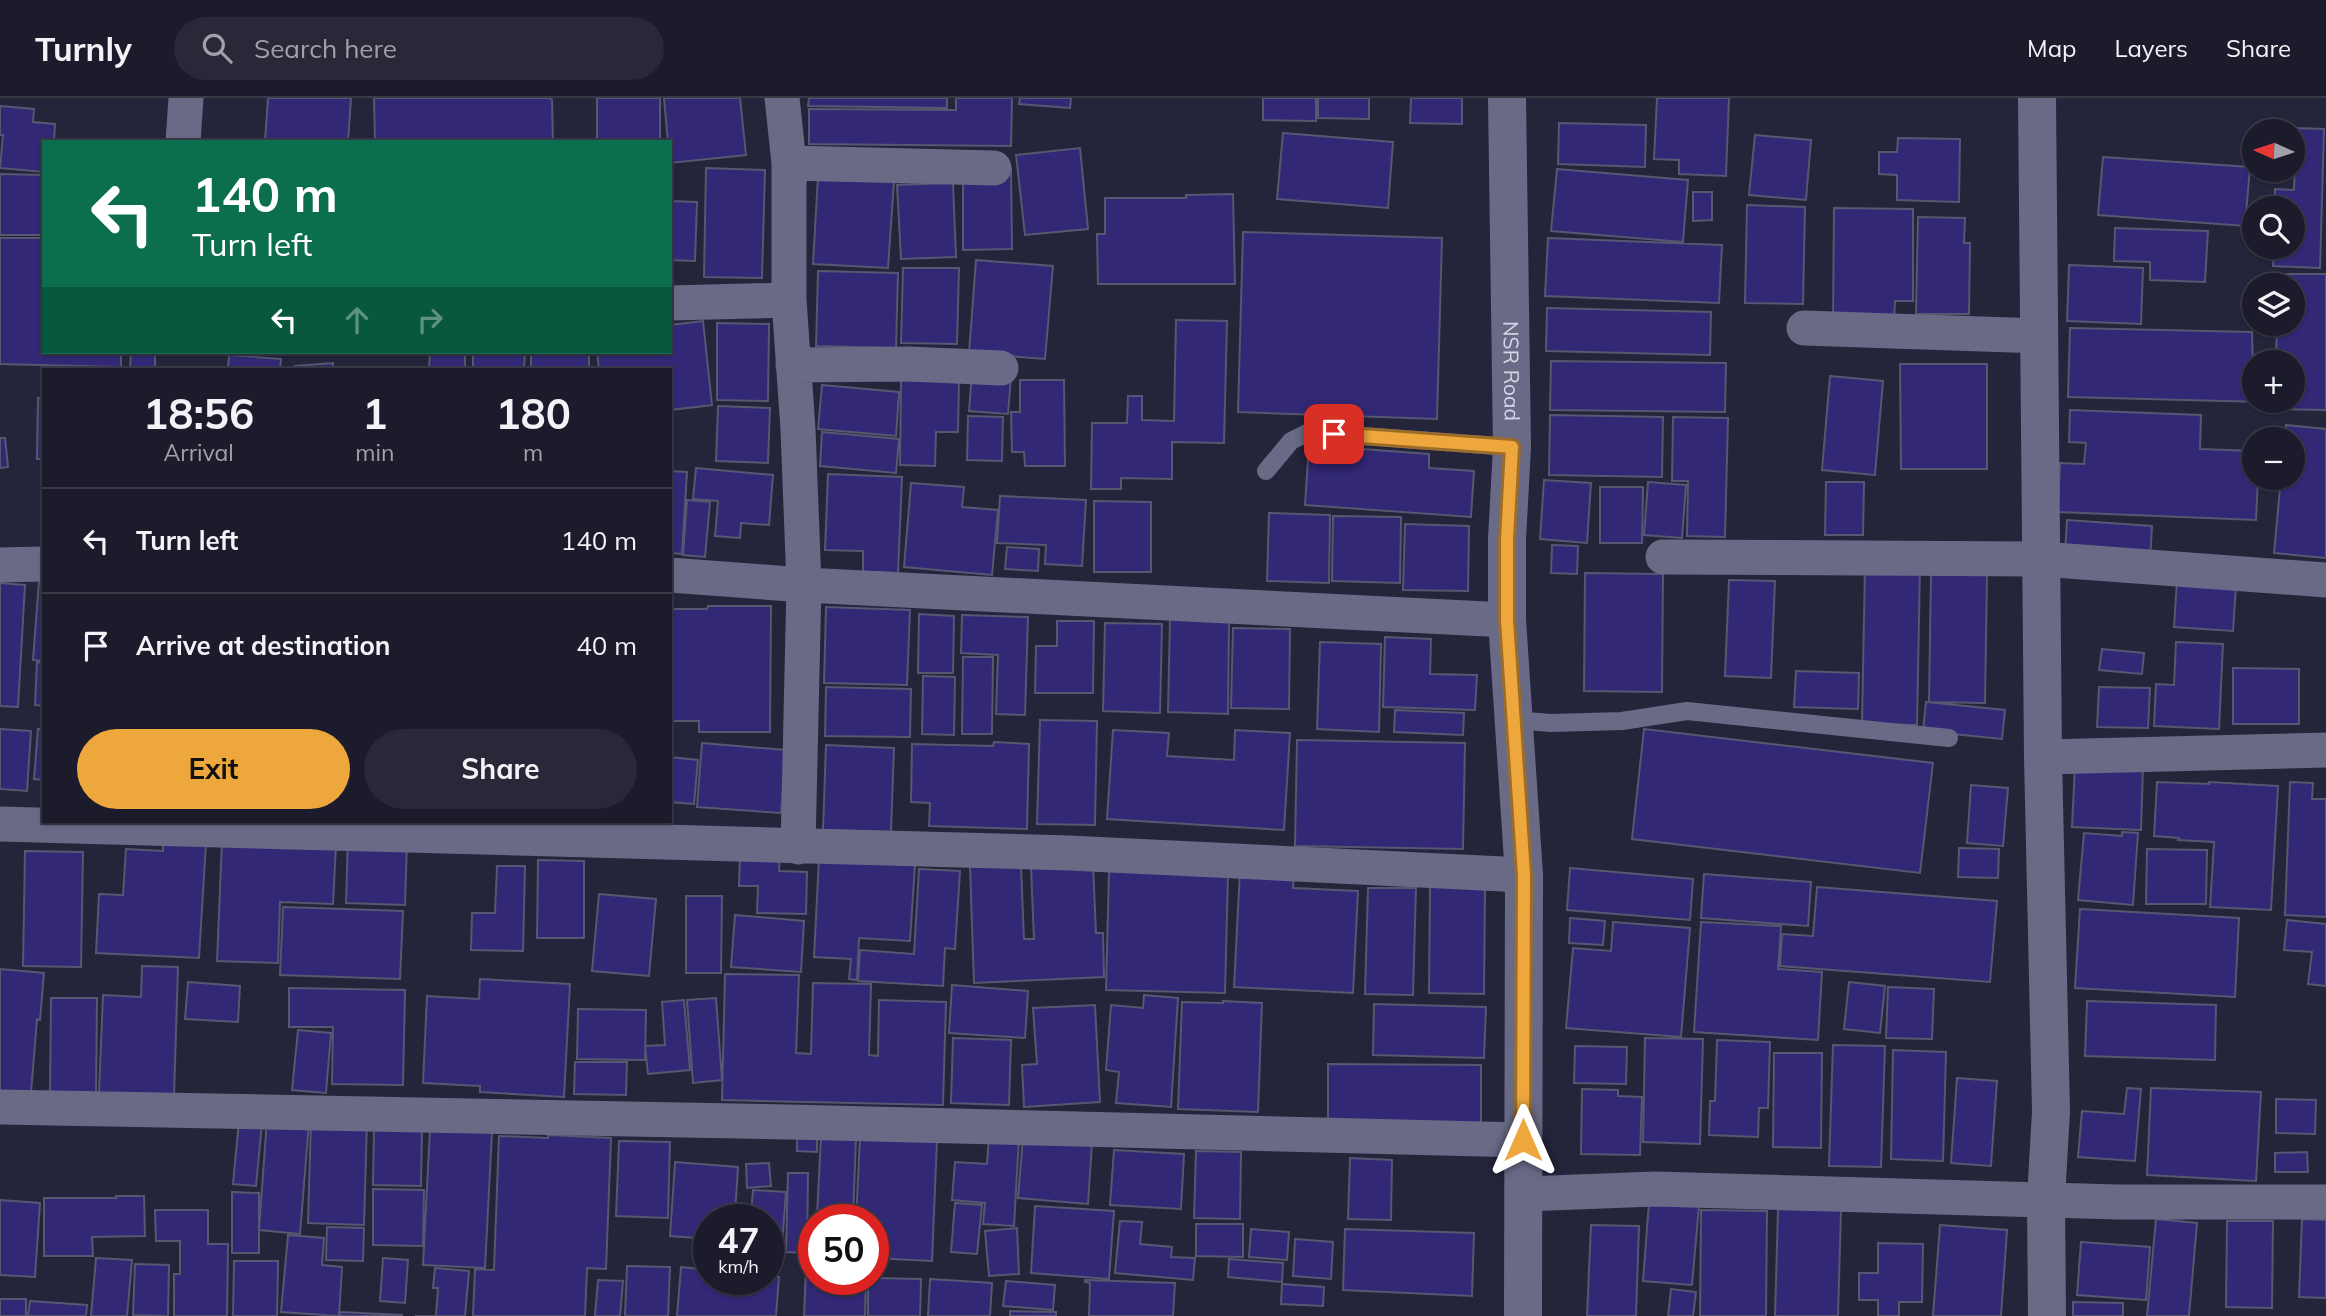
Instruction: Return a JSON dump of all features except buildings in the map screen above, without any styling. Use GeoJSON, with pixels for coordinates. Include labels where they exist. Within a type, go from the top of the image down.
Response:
{"type":"FeatureCollection","features":[{"type":"Feature","properties":{"kind":"main road","name":"NSR Road"},"geometry":{"type":"LineString","coordinates":[[1507,98],[1512,447],[1507,539],[1507,620],[1524,875],[1523,1316]]}},
{"type":"Feature","properties":{"kind":"main road"},"geometry":{"type":"LineString","coordinates":[[2037,98],[2043,757],[2050,1111],[2046,1199],[2048,1316]]}},
{"type":"Feature","properties":{"kind":"street"},"geometry":{"type":"LineString","coordinates":[[183,140],[186,98]]}},
{"type":"Feature","properties":{"kind":"street"},"geometry":{"type":"LineString","coordinates":[[782,98],[789,163],[789,300],[798,429],[804,585],[797,847]]}},
{"type":"Feature","properties":{"kind":"street"},"geometry":{"type":"LineString","coordinates":[[789,163],[995,168]]}},
{"type":"Feature","properties":{"kind":"street"},"geometry":{"type":"LineString","coordinates":[[672,303],[789,300]]}},
{"type":"Feature","properties":{"kind":"street"},"geometry":{"type":"LineString","coordinates":[[1804,328],[2038,336]]}},
{"type":"Feature","properties":{"kind":"street"},"geometry":{"type":"LineString","coordinates":[[793,365],[909,364],[1001,368]]}},
{"type":"Feature","properties":{"kind":"street"},"geometry":{"type":"LineString","coordinates":[[1663,557],[2041,559],[2326,580]]}},
{"type":"Feature","properties":{"kind":"street"},"geometry":{"type":"LineString","coordinates":[[0,565],[42,564]]}},
{"type":"Feature","properties":{"kind":"street"},"geometry":{"type":"LineString","coordinates":[[672,575],[804,585],[1507,620]]}},
{"type":"Feature","properties":{"kind":"street"},"geometry":{"type":"LineString","coordinates":[[2043,757],[2326,750]]}},
{"type":"Feature","properties":{"kind":"street"},"geometry":{"type":"LineString","coordinates":[[0,824],[1069,853],[1524,875]]}},
{"type":"Feature","properties":{"kind":"street"},"geometry":{"type":"LineString","coordinates":[[0,1107],[1523,1140]]}},
{"type":"Feature","properties":{"kind":"street"},"geometry":{"type":"LineString","coordinates":[[1522,1194],[1655,1189],[2117,1202],[2326,1202]]}},
{"type":"Feature","properties":{"kind":"lane"},"geometry":{"type":"LineString","coordinates":[[1266,471],[1291,441],[1309,432],[1512,447]]}},
{"type":"Feature","properties":{"kind":"lane"},"geometry":{"type":"LineString","coordinates":[[1514,720],[1551,723],[1622,720],[1686,711],[1949,738]]}},
{"type":"Feature","properties":{"kind":"route"},"geometry":{"type":"LineString","coordinates":[[1334,434],[1512,447],[1507,539],[1507,620],[1524,875],[1523,1140]]}}]}
